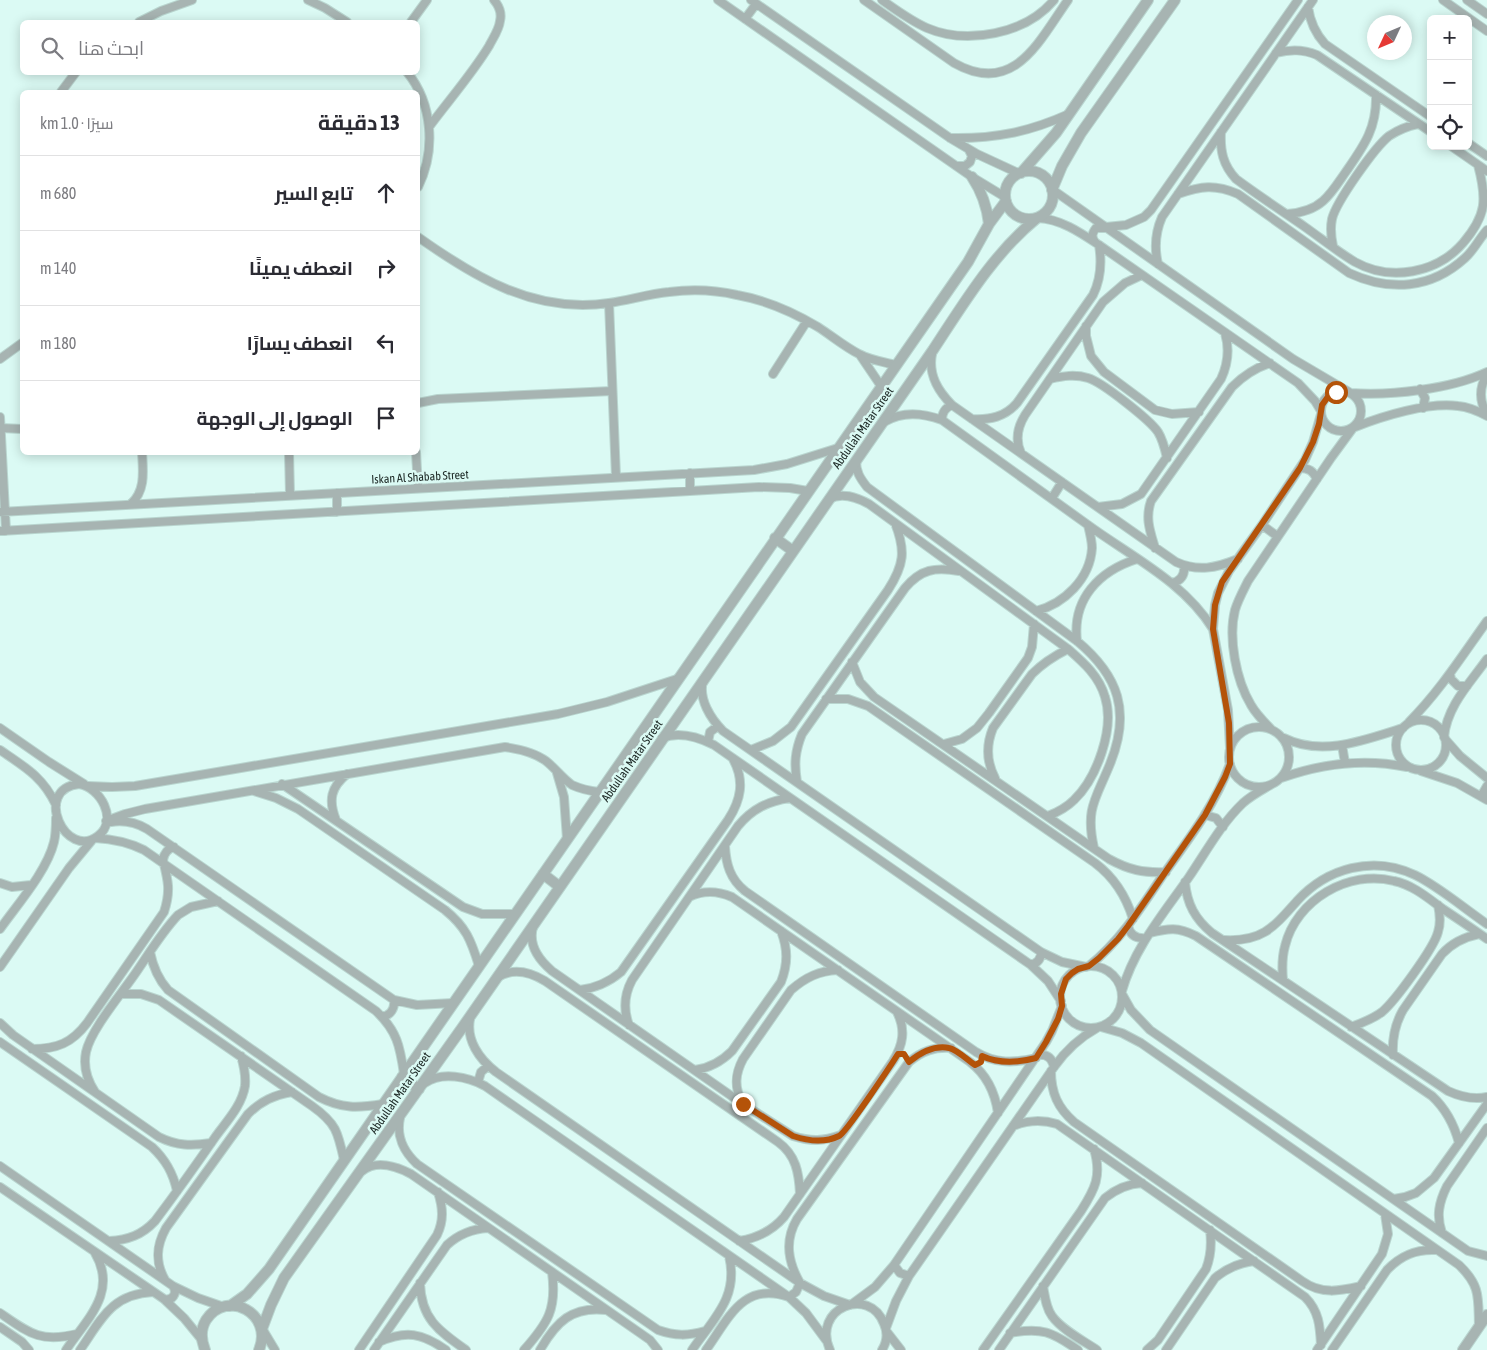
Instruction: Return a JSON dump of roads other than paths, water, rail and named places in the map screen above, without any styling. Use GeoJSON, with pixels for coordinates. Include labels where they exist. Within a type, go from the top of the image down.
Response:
{"type":"FeatureCollection","features":[{"type":"Feature","properties":{"kind":"street"},"geometry":{"type":"LineString","coordinates":[[143,20],[161,11],[192,0]]}},
{"type":"Feature","properties":{"kind":"street"},"geometry":{"type":"LineString","coordinates":[[308,0],[344,20]]}},
{"type":"Feature","properties":{"kind":"street"},"geometry":{"type":"LineString","coordinates":[[325,8],[330,0]]}},
{"type":"Feature","properties":{"kind":"street"},"geometry":{"type":"LineString","coordinates":[[412,20],[427,0]]}},
{"type":"Feature","properties":{"kind":"street"},"geometry":{"type":"LineString","coordinates":[[429,127],[479,61],[494,37],[501,14],[494,0]]}},
{"type":"Feature","properties":{"kind":"street"},"geometry":{"type":"LineString","coordinates":[[718,0],[1005,199]]}},
{"type":"Feature","properties":{"kind":"street"},"geometry":{"type":"LineString","coordinates":[[864,0],[954,63],[971,71],[989,74],[1007,70],[1023,61],[1032,52],[1068,0]]}},
{"type":"Feature","properties":{"kind":"street"},"geometry":{"type":"LineString","coordinates":[[882,0],[914,22],[928,29],[943,33],[976,36],[1019,25],[1042,11],[1054,0]]}},
{"type":"Feature","properties":{"kind":"street"},"geometry":{"type":"LineString","coordinates":[[1038,218],[1043,215],[1052,201],[1052,190],[1062,166],[1070,126],[1148,0]]}},
{"type":"Feature","properties":{"kind":"street"},"geometry":{"type":"LineString","coordinates":[[1175,0],[1070,126],[1048,143],[1008,183],[1005,199],[1015,215],[1026,219],[1048,218],[1077,231],[1270,363],[1290,367],[1350,393],[1360,402],[1362,416],[1278,536],[1240,595],[1235,611],[1233,642],[1244,691],[1260,718],[1271,729],[1293,743],[1309,747],[1342,745],[1404,727],[1412,722],[1428,721],[1435,724],[1465,760],[1487,778]]}},
{"type":"Feature","properties":{"kind":"street"},"geometry":{"type":"LineString","coordinates":[[972,419],[991,419],[1013,407],[1093,295],[1101,271],[1101,256],[1097,244],[1092,237],[1094,230],[1100,227],[1126,225],[1144,217],[1151,210],[1298,0]]}},
{"type":"Feature","properties":{"kind":"street"},"geometry":{"type":"LineString","coordinates":[[1158,264],[1155,245],[1158,226],[1162,217],[1313,0]]}},
{"type":"Feature","properties":{"kind":"street"},"geometry":{"type":"LineString","coordinates":[[1443,0],[1487,31]]}},
{"type":"Feature","properties":{"kind":"street"},"geometry":{"type":"LineString","coordinates":[[1467,0],[1487,14]]}},
{"type":"Feature","properties":{"kind":"street"},"geometry":{"type":"LineString","coordinates":[[745,20],[753,2],[969,150],[1020,173],[1026,171],[1038,173],[1047,180],[1052,190],[1158,264],[1290,367],[1330,429],[1342,432],[1381,418],[1423,408],[1456,405],[1487,414]]}},
{"type":"Feature","properties":{"kind":"street"},"geometry":{"type":"LineString","coordinates":[[1308,8],[1309,18],[1324,44],[1427,114]]}},
{"type":"Feature","properties":{"kind":"street"},"geometry":{"type":"LineString","coordinates":[[1317,55],[1318,49],[1324,44]]}},
{"type":"Feature","properties":{"kind":"street"},"geometry":{"type":"LineString","coordinates":[[1276,53],[1297,49],[1317,55],[1427,130]]}},
{"type":"Feature","properties":{"kind":"street"},"geometry":{"type":"LineString","coordinates":[[62,90],[74,75]]}},
{"type":"Feature","properties":{"kind":"street"},"geometry":{"type":"LineString","coordinates":[[409,75],[418,90]]}},
{"type":"Feature","properties":{"kind":"street"},"geometry":{"type":"LineString","coordinates":[[1234,93],[1244,99]]}},
{"type":"Feature","properties":{"kind":"street"},"geometry":{"type":"LineString","coordinates":[[420,94],[429,127],[429,154],[420,182]]}},
{"type":"Feature","properties":{"kind":"street"},"geometry":{"type":"LineString","coordinates":[[1287,214],[1306,211],[1315,207],[1334,190],[1365,144],[1374,124],[1376,95]]}},
{"type":"Feature","properties":{"kind":"street"},"geometry":{"type":"LineString","coordinates":[[1333,246],[1330,227],[1332,218],[1344,196],[1375,151],[1390,135],[1408,126],[1418,124]]}},
{"type":"Feature","properties":{"kind":"street"},"geometry":{"type":"LineString","coordinates":[[950,138],[985,138],[1035,128],[1070,126]]}},
{"type":"Feature","properties":{"kind":"street"},"geometry":{"type":"LineString","coordinates":[[1221,132],[1221,148],[1224,163],[1236,179],[1355,262],[1378,271],[1402,273],[1427,268],[1444,259],[1459,247],[1475,226],[1483,208],[1484,188],[1478,165]]}},
{"type":"Feature","properties":{"kind":"street"},"geometry":{"type":"LineString","coordinates":[[1365,144],[1371,146],[1375,151]]}},
{"type":"Feature","properties":{"kind":"street"},"geometry":{"type":"LineString","coordinates":[[1472,146],[1487,156]]}},
{"type":"Feature","properties":{"kind":"street"},"geometry":{"type":"LineString","coordinates":[[957,166],[965,166],[970,162],[972,156],[969,150]]}},
{"type":"Feature","properties":{"kind":"street"},"geometry":{"type":"LineString","coordinates":[[1457,150],[1487,171]]}},
{"type":"Feature","properties":{"kind":"street"},"geometry":{"type":"LineString","coordinates":[[972,177],[978,185],[986,204],[989,224]]}},
{"type":"Feature","properties":{"kind":"street"},"geometry":{"type":"LineString","coordinates":[[1238,194],[1240,187],[1244,185]]}},
{"type":"Feature","properties":{"kind":"street"},"geometry":{"type":"LineString","coordinates":[[1178,194],[1198,187],[1208,186],[1238,194],[1349,273],[1375,283],[1389,285],[1417,284],[1450,270],[1467,256],[1486,232],[1482,227],[1475,226]]}},
{"type":"Feature","properties":{"kind":"street"},"geometry":{"type":"LineString","coordinates":[[1334,190],[1337,196],[1344,196]]}},
{"type":"Feature","properties":{"kind":"street","name":"Abdullah Matar Street"},"geometry":{"type":"LineString","coordinates":[[203,1346],[202,1331],[204,1323],[216,1310],[247,1294],[269,1269],[971,258],[1005,199]]}},
{"type":"Feature","properties":{"kind":"street"},"geometry":{"type":"LineString","coordinates":[[1151,210],[1162,217]]}},
{"type":"Feature","properties":{"kind":"street","name":"Abdullah Matar Street"},"geometry":{"type":"LineString","coordinates":[[259,1350],[262,1329],[284,1278],[420,1088],[988,268],[1012,241],[1038,218]]}},
{"type":"Feature","properties":{"kind":"street"},"geometry":{"type":"LineString","coordinates":[[420,238],[475,274],[524,296],[554,304],[572,305],[609,303],[669,292],[712,291],[754,299],[783,309],[807,321],[860,355],[895,365]]}},
{"type":"Feature","properties":{"kind":"street"},"geometry":{"type":"LineString","coordinates":[[971,258],[982,259],[988,268]]}},
{"type":"Feature","properties":{"kind":"street"},"geometry":{"type":"LineString","coordinates":[[1402,273],[1403,286]]}},
{"type":"Feature","properties":{"kind":"street"},"geometry":{"type":"LineString","coordinates":[[1021,454],[1017,438],[1024,415],[1103,302],[1125,284],[1142,275]]}},
{"type":"Feature","properties":{"kind":"street"},"geometry":{"type":"LineString","coordinates":[[1093,295],[1101,298],[1103,302]]}},
{"type":"Feature","properties":{"kind":"street"},"geometry":{"type":"LineString","coordinates":[[609,303],[616,477]]}},
{"type":"Feature","properties":{"kind":"street"},"geometry":{"type":"LineString","coordinates":[[773,374],[807,321]]}},
{"type":"Feature","properties":{"kind":"street"},"geometry":{"type":"LineString","coordinates":[[1086,326],[1091,356],[1104,372],[1155,410],[1172,414],[1199,412]]}},
{"type":"Feature","properties":{"kind":"street"},"geometry":{"type":"LineString","coordinates":[[1098,507],[1122,504],[1141,494],[1221,380],[1228,362],[1228,342],[1225,333]]}},
{"type":"Feature","properties":{"kind":"street"},"geometry":{"type":"LineString","coordinates":[[0,359],[20,344]]}},
{"type":"Feature","properties":{"kind":"street"},"geometry":{"type":"LineString","coordinates":[[933,350],[930,363],[932,374],[940,391],[952,405],[1155,548],[1176,562],[1195,568],[1217,567],[1238,559]]}},
{"type":"Feature","properties":{"kind":"street"},"geometry":{"type":"LineString","coordinates":[[860,355],[881,386]]}},
{"type":"Feature","properties":{"kind":"street"},"geometry":{"type":"LineString","coordinates":[[1155,548],[1148,522],[1151,501],[1232,387],[1245,375],[1270,363]]}},
{"type":"Feature","properties":{"kind":"street"},"geometry":{"type":"LineString","coordinates":[[1097,382],[1098,375],[1104,372]]}},
{"type":"Feature","properties":{"kind":"street"},"geometry":{"type":"LineString","coordinates":[[1272,784],[1262,787],[1251,786],[1234,774],[1230,764],[1229,723],[1213,629],[1213,617],[1222,582],[1300,468],[1313,442],[1322,405],[1330,394],[1336,392],[1374,394],[1420,389],[1469,380],[1487,374]]}},
{"type":"Feature","properties":{"kind":"street"},"geometry":{"type":"LineString","coordinates":[[1487,374],[1481,388],[1480,398],[1487,414]]}},
{"type":"Feature","properties":{"kind":"street"},"geometry":{"type":"LineString","coordinates":[[1050,379],[1059,376],[1079,376],[1097,382],[1147,420],[1158,433],[1165,449],[1166,458]]}},
{"type":"Feature","properties":{"kind":"street"},"geometry":{"type":"LineString","coordinates":[[1221,380],[1227,380],[1232,387]]}},
{"type":"Feature","properties":{"kind":"street"},"geometry":{"type":"LineString","coordinates":[[1420,389],[1425,398],[1423,408]]}},
{"type":"Feature","properties":{"kind":"street"},"geometry":{"type":"LineString","coordinates":[[420,403],[438,399],[612,391]]}},
{"type":"Feature","properties":{"kind":"street"},"geometry":{"type":"LineString","coordinates":[[942,420],[943,412],[952,405]]}},
{"type":"Feature","properties":{"kind":"street"},"geometry":{"type":"LineString","coordinates":[[1013,407],[1017,414],[1024,415]]}},
{"type":"Feature","properties":{"kind":"street"},"geometry":{"type":"LineString","coordinates":[[1147,420],[1153,417],[1155,410]]}},
{"type":"Feature","properties":{"kind":"street"},"geometry":{"type":"LineString","coordinates":[[882,423],[904,414],[930,416],[942,420],[1052,498],[1088,526],[1172,583],[1191,599],[1213,629]]}},
{"type":"Feature","properties":{"kind":"street"},"geometry":{"type":"LineString","coordinates":[[0,417],[3,531],[690,491],[775,487],[808,491]]}},
{"type":"Feature","properties":{"kind":"street"},"geometry":{"type":"LineString","coordinates":[[1,428],[20,429]]}},
{"type":"Feature","properties":{"kind":"street","name":"Iskan Al Shabab Street"},"geometry":{"type":"LineString","coordinates":[[2,511],[771,468],[838,448]]}},
{"type":"Feature","properties":{"kind":"street"},"geometry":{"type":"LineString","coordinates":[[131,504],[141,490],[143,481],[142,455]]}},
{"type":"Feature","properties":{"kind":"street"},"geometry":{"type":"LineString","coordinates":[[289,455],[290,495]]}},
{"type":"Feature","properties":{"kind":"street"},"geometry":{"type":"LineString","coordinates":[[416,455],[418,488]]}},
{"type":"Feature","properties":{"kind":"street"},"geometry":{"type":"LineString","coordinates":[[856,460],[856,469],[860,478],[875,494],[1077,641],[1090,652],[1110,678],[1120,706],[1121,722],[1115,750],[1098,789],[1091,812],[1090,824],[1094,848]]}},
{"type":"Feature","properties":{"kind":"street"},"geometry":{"type":"LineString","coordinates":[[1300,468],[1311,470],[1317,479]]}},
{"type":"Feature","properties":{"kind":"street"},"geometry":{"type":"LineString","coordinates":[[690,473],[690,491]]}},
{"type":"Feature","properties":{"kind":"street"},"geometry":{"type":"LineString","coordinates":[[1052,498],[1062,482]]}},
{"type":"Feature","properties":{"kind":"street"},"geometry":{"type":"LineString","coordinates":[[337,493],[337,512]]}},
{"type":"Feature","properties":{"kind":"street"},"geometry":{"type":"LineString","coordinates":[[869,504],[870,497],[875,494]]}},
{"type":"Feature","properties":{"kind":"street"},"geometry":{"type":"LineString","coordinates":[[1141,494],[1143,500],[1151,501]]}},
{"type":"Feature","properties":{"kind":"street"},"geometry":{"type":"LineString","coordinates":[[829,499],[835,496],[853,497],[869,504],[1068,649],[1093,673],[1100,684],[1108,709],[1107,735],[1101,754],[1086,783],[1074,800],[1058,812],[1048,816]]}},
{"type":"Feature","properties":{"kind":"street"},"geometry":{"type":"LineString","coordinates":[[751,750],[778,738],[791,727],[888,590],[900,569],[903,558],[903,546],[895,523]]}},
{"type":"Feature","properties":{"kind":"street"},"geometry":{"type":"LineString","coordinates":[[1262,525],[1278,536]]}},
{"type":"Feature","properties":{"kind":"street"},"geometry":{"type":"LineString","coordinates":[[1036,610],[1047,608],[1059,602],[1080,581],[1086,571],[1092,549],[1088,526]]}},
{"type":"Feature","properties":{"kind":"street"},"geometry":{"type":"LineString","coordinates":[[775,538],[793,551]]}},
{"type":"Feature","properties":{"kind":"street"},"geometry":{"type":"LineString","coordinates":[[1077,641],[1076,632],[1080,610],[1090,589],[1111,570],[1123,563],[1137,559]]}},
{"type":"Feature","properties":{"kind":"street"},"geometry":{"type":"LineString","coordinates":[[1172,583],[1180,579],[1184,566]]}},
{"type":"Feature","properties":{"kind":"street"},"geometry":{"type":"LineString","coordinates":[[797,782],[795,770],[796,752],[802,734],[898,598],[912,580],[920,574],[940,569],[961,571]]}},
{"type":"Feature","properties":{"kind":"street"},"geometry":{"type":"LineString","coordinates":[[1080,581],[1090,589]]}},
{"type":"Feature","properties":{"kind":"street"},"geometry":{"type":"LineString","coordinates":[[888,590],[894,591],[898,598]]}},
{"type":"Feature","properties":{"kind":"street"},"geometry":{"type":"LineString","coordinates":[[1012,608],[1019,598]]}},
{"type":"Feature","properties":{"kind":"street"},"geometry":{"type":"LineString","coordinates":[[1487,621],[1450,674],[1427,703],[1398,734],[1396,749],[1399,756],[1413,769],[1425,770],[1440,762],[1446,747],[1445,729],[1450,714],[1467,686],[1487,660]]}},
{"type":"Feature","properties":{"kind":"street"},"geometry":{"type":"LineString","coordinates":[[944,744],[962,739],[984,720],[1022,667],[1032,647],[1034,624]]}},
{"type":"Feature","properties":{"kind":"street"},"geometry":{"type":"LineString","coordinates":[[996,780],[991,770],[987,748],[994,728],[1032,674],[1048,659],[1068,649]]}},
{"type":"Feature","properties":{"kind":"street"},"geometry":{"type":"LineString","coordinates":[[852,662],[860,682],[874,696],[1109,859],[1136,871],[1166,872]]}},
{"type":"Feature","properties":{"kind":"street"},"geometry":{"type":"LineString","coordinates":[[1093,673],[1101,665]]}},
{"type":"Feature","properties":{"kind":"street"},"geometry":{"type":"LineString","coordinates":[[1022,667],[1029,668],[1032,674]]}},
{"type":"Feature","properties":{"kind":"street"},"geometry":{"type":"LineString","coordinates":[[1222,678],[1239,674]]}},
{"type":"Feature","properties":{"kind":"street"},"geometry":{"type":"LineString","coordinates":[[1450,674],[1451,679],[1458,686],[1467,686]]}},
{"type":"Feature","properties":{"kind":"street"},"geometry":{"type":"LineString","coordinates":[[704,678],[703,698],[712,718],[718,726],[1041,952],[1062,962],[1096,966],[1110,972],[1119,984],[1131,1010],[1150,1030],[1468,1251],[1487,1256]]}},
{"type":"Feature","properties":{"kind":"street"},"geometry":{"type":"LineString","coordinates":[[2,927],[44,866],[54,841],[57,798],[60,792],[72,784],[112,787],[136,786],[507,724],[582,708],[677,679]]}},
{"type":"Feature","properties":{"kind":"street"},"geometry":{"type":"LineString","coordinates":[[868,706],[868,701],[874,696]]}},
{"type":"Feature","properties":{"kind":"street"},"geometry":{"type":"LineString","coordinates":[[826,699],[848,700],[868,706],[1102,868],[1122,891],[1128,905],[1132,935],[1136,938],[1169,928],[1178,929],[1196,936],[1432,1096],[1446,1112],[1459,1143]]}},
{"type":"Feature","properties":{"kind":"street"},"geometry":{"type":"LineString","coordinates":[[799,717],[803,722],[809,723]]}},
{"type":"Feature","properties":{"kind":"street"},"geometry":{"type":"LineString","coordinates":[[984,720],[986,725],[994,728]]}},
{"type":"Feature","properties":{"kind":"street"},"geometry":{"type":"LineString","coordinates":[[708,742],[710,732],[718,726]]}},
{"type":"Feature","properties":{"kind":"street"},"geometry":{"type":"LineString","coordinates":[[1230,748],[1242,732],[1261,726],[1271,729]]}},
{"type":"Feature","properties":{"kind":"street"},"geometry":{"type":"LineString","coordinates":[[0,728],[49,762],[87,785],[103,801],[107,814],[102,833],[94,839],[69,868],[0,967]]}},
{"type":"Feature","properties":{"kind":"street"},"geometry":{"type":"LineString","coordinates":[[662,738],[670,735],[680,735],[708,742],[1031,965],[1048,981],[1066,1014],[1072,1021],[1088,1028],[1099,1027],[1122,1033],[1141,1043],[1459,1265],[1475,1285],[1478,1298],[1479,1326]]}},
{"type":"Feature","properties":{"kind":"street"},"geometry":{"type":"LineString","coordinates":[[1280,779],[1289,764],[1287,746],[1283,738]]}},
{"type":"Feature","properties":{"kind":"street"},"geometry":{"type":"LineString","coordinates":[[1342,745],[1345,762]]}},
{"type":"Feature","properties":{"kind":"street"},"geometry":{"type":"LineString","coordinates":[[106,822],[135,811],[282,784],[505,747],[533,753],[573,785],[599,792]]}},
{"type":"Feature","properties":{"kind":"street"},"geometry":{"type":"LineString","coordinates":[[0,750],[40,779],[46,787],[56,809],[58,822],[73,838],[86,841],[94,839],[115,840],[135,845],[144,850],[361,1000],[382,1017],[394,1033],[398,1042],[403,1076],[420,1088],[430,1080],[442,1077],[454,1076],[478,1082],[789,1297],[806,1313],[827,1346]]}},
{"type":"Feature","properties":{"kind":"street"},"geometry":{"type":"LineString","coordinates":[[580,990],[602,985],[612,980],[621,972],[735,809],[741,788],[738,767],[732,758]]}},
{"type":"Feature","properties":{"kind":"street"},"geometry":{"type":"LineString","coordinates":[[882,1350],[886,1340],[886,1330],[896,1301],[909,1276],[1064,1053],[1085,1034],[1115,1018],[1120,1010],[1122,992],[1130,965],[1148,935],[1223,827],[1244,802],[1280,779],[1310,768],[1345,762],[1376,762],[1413,769],[1457,783],[1485,799]]}},
{"type":"Feature","properties":{"kind":"street"},"geometry":{"type":"LineString","coordinates":[[827,1346],[826,1332],[831,1317],[875,1287],[894,1266],[1037,1056],[1052,1031],[1061,1004],[1061,994],[1066,979],[1109,949],[1130,922],[1205,815],[1219,790],[1230,764]]}},
{"type":"Feature","properties":{"kind":"street"},"geometry":{"type":"LineString","coordinates":[[556,771],[564,797],[567,839]]}},
{"type":"Feature","properties":{"kind":"street"},"geometry":{"type":"LineString","coordinates":[[336,820],[332,810],[331,799],[334,789],[348,773]]}},
{"type":"Feature","properties":{"kind":"street"},"geometry":{"type":"LineString","coordinates":[[1086,783],[1091,788],[1098,789]]}},
{"type":"Feature","properties":{"kind":"street"},"geometry":{"type":"LineString","coordinates":[[282,784],[463,907],[482,914],[515,914]]}},
{"type":"Feature","properties":{"kind":"street"},"geometry":{"type":"LineString","coordinates":[[1485,799],[1483,793],[1487,786]]}},
{"type":"Feature","properties":{"kind":"street"},"geometry":{"type":"LineString","coordinates":[[252,790],[287,803],[310,817],[454,917],[468,934],[479,966]]}},
{"type":"Feature","properties":{"kind":"street"},"geometry":{"type":"LineString","coordinates":[[629,1025],[625,1006],[628,988],[632,980],[725,846],[746,817],[755,809],[778,799],[790,798]]}},
{"type":"Feature","properties":{"kind":"street"},"geometry":{"type":"LineString","coordinates":[[310,817],[311,812],[317,808]]}},
{"type":"Feature","properties":{"kind":"street"},"geometry":{"type":"LineString","coordinates":[[735,809],[742,810],[746,817]]}},
{"type":"Feature","properties":{"kind":"street"},"geometry":{"type":"LineString","coordinates":[[1205,815],[1216,818],[1223,827]]}},
{"type":"Feature","properties":{"kind":"street"},"geometry":{"type":"LineString","coordinates":[[106,822],[132,822],[147,829],[394,1000],[416,1005],[453,1003]]}},
{"type":"Feature","properties":{"kind":"street"},"geometry":{"type":"LineString","coordinates":[[725,846],[727,864],[740,887],[982,1056],[1007,1062],[1047,1056],[1053,1062],[1051,1083],[1058,1105],[1074,1122],[1313,1288],[1334,1292],[1361,1286]]}},
{"type":"Feature","properties":{"kind":"street"},"geometry":{"type":"LineString","coordinates":[[32,1048],[45,1049],[58,1046],[69,1041],[83,1028],[164,912],[169,893],[169,883],[163,860],[165,853],[174,847]]}},
{"type":"Feature","properties":{"kind":"street"},"geometry":{"type":"LineString","coordinates":[[896,871],[906,858]]}},
{"type":"Feature","properties":{"kind":"street"},"geometry":{"type":"LineString","coordinates":[[1102,868],[1108,865],[1109,859]]}},
{"type":"Feature","properties":{"kind":"street"},"geometry":{"type":"LineString","coordinates":[[1223,940],[1258,936],[1278,923],[1301,896],[1324,878],[1352,867],[1368,865],[1392,867],[1415,875],[1487,924]]}},
{"type":"Feature","properties":{"kind":"street"},"geometry":{"type":"LineString","coordinates":[[543,874],[560,887]]}},
{"type":"Feature","properties":{"kind":"street"},"geometry":{"type":"LineString","coordinates":[[1283,980],[1285,945],[1290,932],[1303,913],[1321,895],[1332,888],[1362,878],[1379,878],[1395,881],[1410,887],[1487,939]]}},
{"type":"Feature","properties":{"kind":"street"},"geometry":{"type":"LineString","coordinates":[[1185,882],[1188,902],[1204,927],[1439,1086],[1458,1096],[1470,1098],[1487,1097]]}},
{"type":"Feature","properties":{"kind":"street"},"geometry":{"type":"LineString","coordinates":[[0,883],[12,887],[31,885]]}},
{"type":"Feature","properties":{"kind":"street"},"geometry":{"type":"LineString","coordinates":[[732,898],[735,890],[740,887]]}},
{"type":"Feature","properties":{"kind":"street"},"geometry":{"type":"LineString","coordinates":[[689,897],[699,892],[710,891],[722,893],[732,898],[951,1048],[975,1065],[989,1082],[994,1092],[998,1113]]}},
{"type":"Feature","properties":{"kind":"street"},"geometry":{"type":"LineString","coordinates":[[95,1092],[89,1083],[85,1062],[93,1035],[178,915],[191,907],[218,901]]}},
{"type":"Feature","properties":{"kind":"street"},"geometry":{"type":"LineString","coordinates":[[1351,1026],[1373,1018],[1383,1011],[1432,947],[1439,931],[1438,905]]}},
{"type":"Feature","properties":{"kind":"street"},"geometry":{"type":"LineString","coordinates":[[454,917],[461,916],[463,907]]}},
{"type":"Feature","properties":{"kind":"street"},"geometry":{"type":"LineString","coordinates":[[0,914],[2,927]]}},
{"type":"Feature","properties":{"kind":"street"},"geometry":{"type":"LineString","coordinates":[[159,920],[166,922],[168,927]]}},
{"type":"Feature","properties":{"kind":"street"},"geometry":{"type":"LineString","coordinates":[[1278,923],[1283,929],[1290,932]]}},
{"type":"Feature","properties":{"kind":"street"},"geometry":{"type":"LineString","coordinates":[[533,925],[531,934],[533,945],[543,964],[743,1104],[793,1136],[803,1140],[821,1141],[841,1136]]}},
{"type":"Feature","properties":{"kind":"street"},"geometry":{"type":"LineString","coordinates":[[1196,936],[1198,930],[1204,927]]}},
{"type":"Feature","properties":{"kind":"street"},"geometry":{"type":"LineString","coordinates":[[685,1078],[693,1069],[703,1069],[720,1062],[732,1051],[781,982],[785,972],[787,952],[781,931]]}},
{"type":"Feature","properties":{"kind":"street"},"geometry":{"type":"LineString","coordinates":[[1393,1055],[1393,1036],[1402,1010],[1442,954],[1454,942],[1470,935],[1479,934]]}},
{"type":"Feature","properties":{"kind":"street"},"geometry":{"type":"LineString","coordinates":[[1432,947],[1438,948],[1442,954]]}},
{"type":"Feature","properties":{"kind":"street"},"geometry":{"type":"LineString","coordinates":[[150,952],[154,969],[168,990],[319,1098],[349,1107],[383,1104]]}},
{"type":"Feature","properties":{"kind":"street"},"geometry":{"type":"LineString","coordinates":[[1031,965],[1038,962],[1041,952]]}},
{"type":"Feature","properties":{"kind":"street"},"geometry":{"type":"LineString","coordinates":[[743,1104],[736,1086],[736,1076],[743,1059],[792,990],[801,981],[825,971],[838,970]]}},
{"type":"Feature","properties":{"kind":"street"},"geometry":{"type":"LineString","coordinates":[[545,980],[552,971]]}},
{"type":"Feature","properties":{"kind":"street"},"geometry":{"type":"LineString","coordinates":[[496,978],[515,972],[535,975],[545,980],[786,1147],[796,1163],[800,1194]]}},
{"type":"Feature","properties":{"kind":"street"},"geometry":{"type":"LineString","coordinates":[[621,972],[623,977],[632,980]]}},
{"type":"Feature","properties":{"kind":"street"},"geometry":{"type":"LineString","coordinates":[[854,981],[860,972]]}},
{"type":"Feature","properties":{"kind":"street"},"geometry":{"type":"LineString","coordinates":[[781,982],[789,984],[792,990]]}},
{"type":"Feature","properties":{"kind":"street"},"geometry":{"type":"LineString","coordinates":[[121,994],[141,994],[168,1005],[312,1106],[328,1118],[333,1125],[340,1141],[344,1160]]}},
{"type":"Feature","properties":{"kind":"street"},"geometry":{"type":"LineString","coordinates":[[168,1005],[168,1000],[174,995]]}},
{"type":"Feature","properties":{"kind":"street"},"geometry":{"type":"LineString","coordinates":[[382,1017],[392,1011],[395,1004],[394,1000]]}},
{"type":"Feature","properties":{"kind":"street"},"geometry":{"type":"LineString","coordinates":[[1391,1002],[1397,1009],[1402,1010]]}},
{"type":"Feature","properties":{"kind":"street"},"geometry":{"type":"LineString","coordinates":[[739,1241],[761,1235],[770,1230],[784,1217],[898,1054],[902,1045],[903,1027],[896,1011]]}},
{"type":"Feature","properties":{"kind":"street"},"geometry":{"type":"LineString","coordinates":[[1324,1023],[1331,1013]]}},
{"type":"Feature","properties":{"kind":"street"},"geometry":{"type":"LineString","coordinates":[[470,1015],[468,1026],[470,1037],[480,1058],[488,1066],[800,1283],[824,1296],[851,1304],[867,1306],[874,1310],[880,1315],[886,1330],[901,1350]]}},
{"type":"Feature","properties":{"kind":"street"},"geometry":{"type":"LineString","coordinates":[[0,1023],[13,1035],[159,1137],[184,1145],[193,1146],[211,1143]]}},
{"type":"Feature","properties":{"kind":"street"},"geometry":{"type":"LineString","coordinates":[[83,1028],[86,1034],[93,1035]]}},
{"type":"Feature","properties":{"kind":"street"},"geometry":{"type":"LineString","coordinates":[[1141,1043],[1144,1033],[1150,1030]]}},
{"type":"Feature","properties":{"kind":"street"},"geometry":{"type":"LineString","coordinates":[[13,1035],[3,1043],[152,1147],[166,1162],[175,1181],[177,1191]]}},
{"type":"Feature","properties":{"kind":"street"},"geometry":{"type":"LineString","coordinates":[[800,1283],[790,1263],[788,1253],[788,1242],[794,1224],[909,1062],[924,1052],[933,1049],[951,1048]]}},
{"type":"Feature","properties":{"kind":"street"},"geometry":{"type":"LineString","coordinates":[[732,1051],[736,1058],[743,1059]]}},
{"type":"Feature","properties":{"kind":"street"},"geometry":{"type":"LineString","coordinates":[[898,1054],[904,1054],[909,1062]]}},
{"type":"Feature","properties":{"kind":"street"},"geometry":{"type":"LineString","coordinates":[[109,1241],[135,1237],[150,1227],[177,1191],[237,1106],[245,1087],[241,1056]]}},
{"type":"Feature","properties":{"kind":"street"},"geometry":{"type":"LineString","coordinates":[[975,1065],[981,1062],[982,1056]]}},
{"type":"Feature","properties":{"kind":"street"},"geometry":{"type":"LineString","coordinates":[[478,1082],[480,1072],[488,1066]]}},
{"type":"Feature","properties":{"kind":"street"},"geometry":{"type":"LineString","coordinates":[[1432,1096],[1438,1093],[1439,1086]]}},
{"type":"Feature","properties":{"kind":"street"},"geometry":{"type":"LineString","coordinates":[[164,1299],[169,1300],[176,1291],[162,1273],[158,1255],[158,1246],[166,1228],[255,1106],[272,1096],[292,1092]]}},
{"type":"Feature","properties":{"kind":"street"},"geometry":{"type":"LineString","coordinates":[[312,1106],[320,1105],[321,1101],[319,1098]]}},
{"type":"Feature","properties":{"kind":"street"},"geometry":{"type":"LineString","coordinates":[[237,1106],[241,1104],[245,1106],[248,1114]]}},
{"type":"Feature","properties":{"kind":"street"},"geometry":{"type":"LineString","coordinates":[[1394,1199],[1416,1193],[1434,1178],[1487,1104]]}},
{"type":"Feature","properties":{"kind":"street"},"geometry":{"type":"LineString","coordinates":[[401,1114],[398,1125],[401,1142],[410,1158],[417,1164],[658,1330],[681,1336],[705,1331]]}},
{"type":"Feature","properties":{"kind":"street"},"geometry":{"type":"LineString","coordinates":[[1013,1126],[1035,1120],[1057,1124],[1305,1297],[1314,1307],[1319,1319],[1319,1347]]}},
{"type":"Feature","properties":{"kind":"street"},"geometry":{"type":"LineString","coordinates":[[1068,1131],[1068,1126],[1074,1122]]}},
{"type":"Feature","properties":{"kind":"street"},"geometry":{"type":"LineString","coordinates":[[1442,1233],[1438,1214],[1447,1186],[1487,1128]]}},
{"type":"Feature","properties":{"kind":"street"},"geometry":{"type":"LineString","coordinates":[[1286,1144],[1295,1131]]}},
{"type":"Feature","properties":{"kind":"street"},"geometry":{"type":"LineString","coordinates":[[786,1147],[792,1145],[793,1136]]}},
{"type":"Feature","properties":{"kind":"street"},"geometry":{"type":"LineString","coordinates":[[152,1147],[156,1148],[161,1144],[159,1137]]}},
{"type":"Feature","properties":{"kind":"street"},"geometry":{"type":"LineString","coordinates":[[983,1350],[1094,1190],[1098,1170],[1094,1149]]}},
{"type":"Feature","properties":{"kind":"street"},"geometry":{"type":"LineString","coordinates":[[411,1174],[411,1168],[417,1164]]}},
{"type":"Feature","properties":{"kind":"street"},"geometry":{"type":"LineString","coordinates":[[360,1172],[367,1168],[385,1165],[394,1166],[411,1174],[650,1340],[658,1350]]}},
{"type":"Feature","properties":{"kind":"street"},"geometry":{"type":"LineString","coordinates":[[0,1166],[170,1284],[198,1298],[246,1309],[258,1321],[275,1350]]}},
{"type":"Feature","properties":{"kind":"street"},"geometry":{"type":"LineString","coordinates":[[623,1182],[633,1167]]}},
{"type":"Feature","properties":{"kind":"street"},"geometry":{"type":"LineString","coordinates":[[1434,1178],[1439,1184],[1447,1186]]}},
{"type":"Feature","properties":{"kind":"street"},"geometry":{"type":"LineString","coordinates":[[998,1350],[1105,1198],[1113,1192],[1142,1182]]}},
{"type":"Feature","properties":{"kind":"street"},"geometry":{"type":"LineString","coordinates":[[0,1187],[164,1299],[184,1318],[203,1346]]}},
{"type":"Feature","properties":{"kind":"street"},"geometry":{"type":"LineString","coordinates":[[359,1350],[431,1245],[441,1225],[443,1214],[438,1192]]}},
{"type":"Feature","properties":{"kind":"street"},"geometry":{"type":"LineString","coordinates":[[1081,1211],[1086,1211],[1091,1218]]}},
{"type":"Feature","properties":{"kind":"street"},"geometry":{"type":"LineString","coordinates":[[1319,1347],[1377,1263],[1384,1249],[1388,1234],[1385,1214]]}},
{"type":"Feature","properties":{"kind":"street"},"geometry":{"type":"LineString","coordinates":[[784,1217],[788,1224],[794,1224]]}},
{"type":"Feature","properties":{"kind":"street"},"geometry":{"type":"LineString","coordinates":[[155,1221],[157,1229],[166,1228]]}},
{"type":"Feature","properties":{"kind":"street"},"geometry":{"type":"LineString","coordinates":[[374,1350],[447,1245],[462,1234],[479,1228],[488,1228]]}},
{"type":"Feature","properties":{"kind":"street"},"geometry":{"type":"LineString","coordinates":[[1147,1350],[1158,1340],[1206,1270],[1212,1244],[1210,1230]]}},
{"type":"Feature","properties":{"kind":"street"},"geometry":{"type":"LineString","coordinates":[[431,1245],[437,1247],[441,1252]]}},
{"type":"Feature","properties":{"kind":"street"},"geometry":{"type":"LineString","coordinates":[[1332,1350],[1387,1270],[1399,1259],[1415,1251],[1438,1250]]}},
{"type":"Feature","properties":{"kind":"street"},"geometry":{"type":"LineString","coordinates":[[66,1350],[100,1299],[104,1287],[104,1274],[94,1251]]}},
{"type":"Feature","properties":{"kind":"street"},"geometry":{"type":"LineString","coordinates":[[1459,1265],[1468,1251]]}},
{"type":"Feature","properties":{"kind":"street"},"geometry":{"type":"LineString","coordinates":[[692,1350],[723,1306],[728,1294],[732,1282],[732,1268],[729,1256]]}},
{"type":"Feature","properties":{"kind":"street"},"geometry":{"type":"LineString","coordinates":[[1158,1340],[1167,1348],[1208,1287],[1223,1271],[1238,1264],[1254,1261]]}},
{"type":"Feature","properties":{"kind":"street"},"geometry":{"type":"LineString","coordinates":[[1377,1263],[1383,1265],[1387,1270]]}},
{"type":"Feature","properties":{"kind":"street"},"geometry":{"type":"LineString","coordinates":[[894,1266],[900,1272],[909,1276]]}},
{"type":"Feature","properties":{"kind":"street"},"geometry":{"type":"LineString","coordinates":[[269,1269],[272,1277],[276,1279],[284,1278]]}},
{"type":"Feature","properties":{"kind":"street"},"geometry":{"type":"LineString","coordinates":[[524,1350],[548,1317],[552,1306],[554,1295],[552,1272]]}},
{"type":"Feature","properties":{"kind":"street"},"geometry":{"type":"LineString","coordinates":[[1199,1281],[1204,1282],[1208,1287]]}},
{"type":"Feature","properties":{"kind":"street"},"geometry":{"type":"LineString","coordinates":[[420,1283],[420,1295],[428,1317],[443,1334],[466,1350]]}},
{"type":"Feature","properties":{"kind":"street"},"geometry":{"type":"LineString","coordinates":[[789,1297],[796,1292],[800,1283]]}},
{"type":"Feature","properties":{"kind":"street"},"geometry":{"type":"LineString","coordinates":[[1043,1286],[1048,1308],[1059,1324],[1097,1350]]}},
{"type":"Feature","properties":{"kind":"street"},"geometry":{"type":"LineString","coordinates":[[1305,1297],[1312,1293],[1313,1288]]}},
{"type":"Feature","properties":{"kind":"street"},"geometry":{"type":"LineString","coordinates":[[80,1350],[111,1308],[120,1300],[141,1292],[153,1292]]}},
{"type":"Feature","properties":{"kind":"street"},"geometry":{"type":"LineString","coordinates":[[706,1350],[741,1302],[764,1292],[777,1293],[789,1297]]}},
{"type":"Feature","properties":{"kind":"street"},"geometry":{"type":"LineString","coordinates":[[100,1299],[108,1302],[111,1308]]}},
{"type":"Feature","properties":{"kind":"street"},"geometry":{"type":"LineString","coordinates":[[723,1306],[728,1306],[733,1312]]}},
{"type":"Feature","properties":{"kind":"street"},"geometry":{"type":"LineString","coordinates":[[540,1350],[559,1324],[570,1316],[582,1311],[595,1309],[608,1311]]}},
{"type":"Feature","properties":{"kind":"street"},"geometry":{"type":"LineString","coordinates":[[0,1313],[36,1335],[51,1338],[77,1334]]}},
{"type":"Feature","properties":{"kind":"street"},"geometry":{"type":"LineString","coordinates":[[1463,1350],[1487,1315]]}},
{"type":"Feature","properties":{"kind":"street"},"geometry":{"type":"LineString","coordinates":[[548,1317],[554,1318],[559,1324]]}},
{"type":"Feature","properties":{"kind":"street"},"geometry":{"type":"LineString","coordinates":[[0,1327],[22,1342],[29,1350]]}},
{"type":"Feature","properties":{"kind":"street"},"geometry":{"type":"LineString","coordinates":[[650,1340],[656,1337],[658,1330]]}},
{"type":"Feature","properties":{"kind":"street"},"geometry":{"type":"LineString","coordinates":[[1062,1339],[1062,1333],[1068,1330]]}},
{"type":"Feature","properties":{"kind":"street"},"geometry":{"type":"LineString","coordinates":[[1010,1332],[1042,1331],[1062,1339],[1078,1350]]}},
{"type":"Feature","properties":{"kind":"street"},"geometry":{"type":"LineString","coordinates":[[22,1342],[29,1340],[29,1332]]}},
{"type":"Feature","properties":{"kind":"street"},"geometry":{"type":"LineString","coordinates":[[436,1343],[438,1336],[443,1334]]}},
{"type":"Feature","properties":{"kind":"street"},"geometry":{"type":"LineString","coordinates":[[379,1342],[397,1336],[415,1335],[426,1338],[446,1350]]}},
{"type":"Feature","properties":{"kind":"street"},"geometry":{"type":"LineString","coordinates":[[993,1335],[997,1341],[1004,1342]]}}]}
